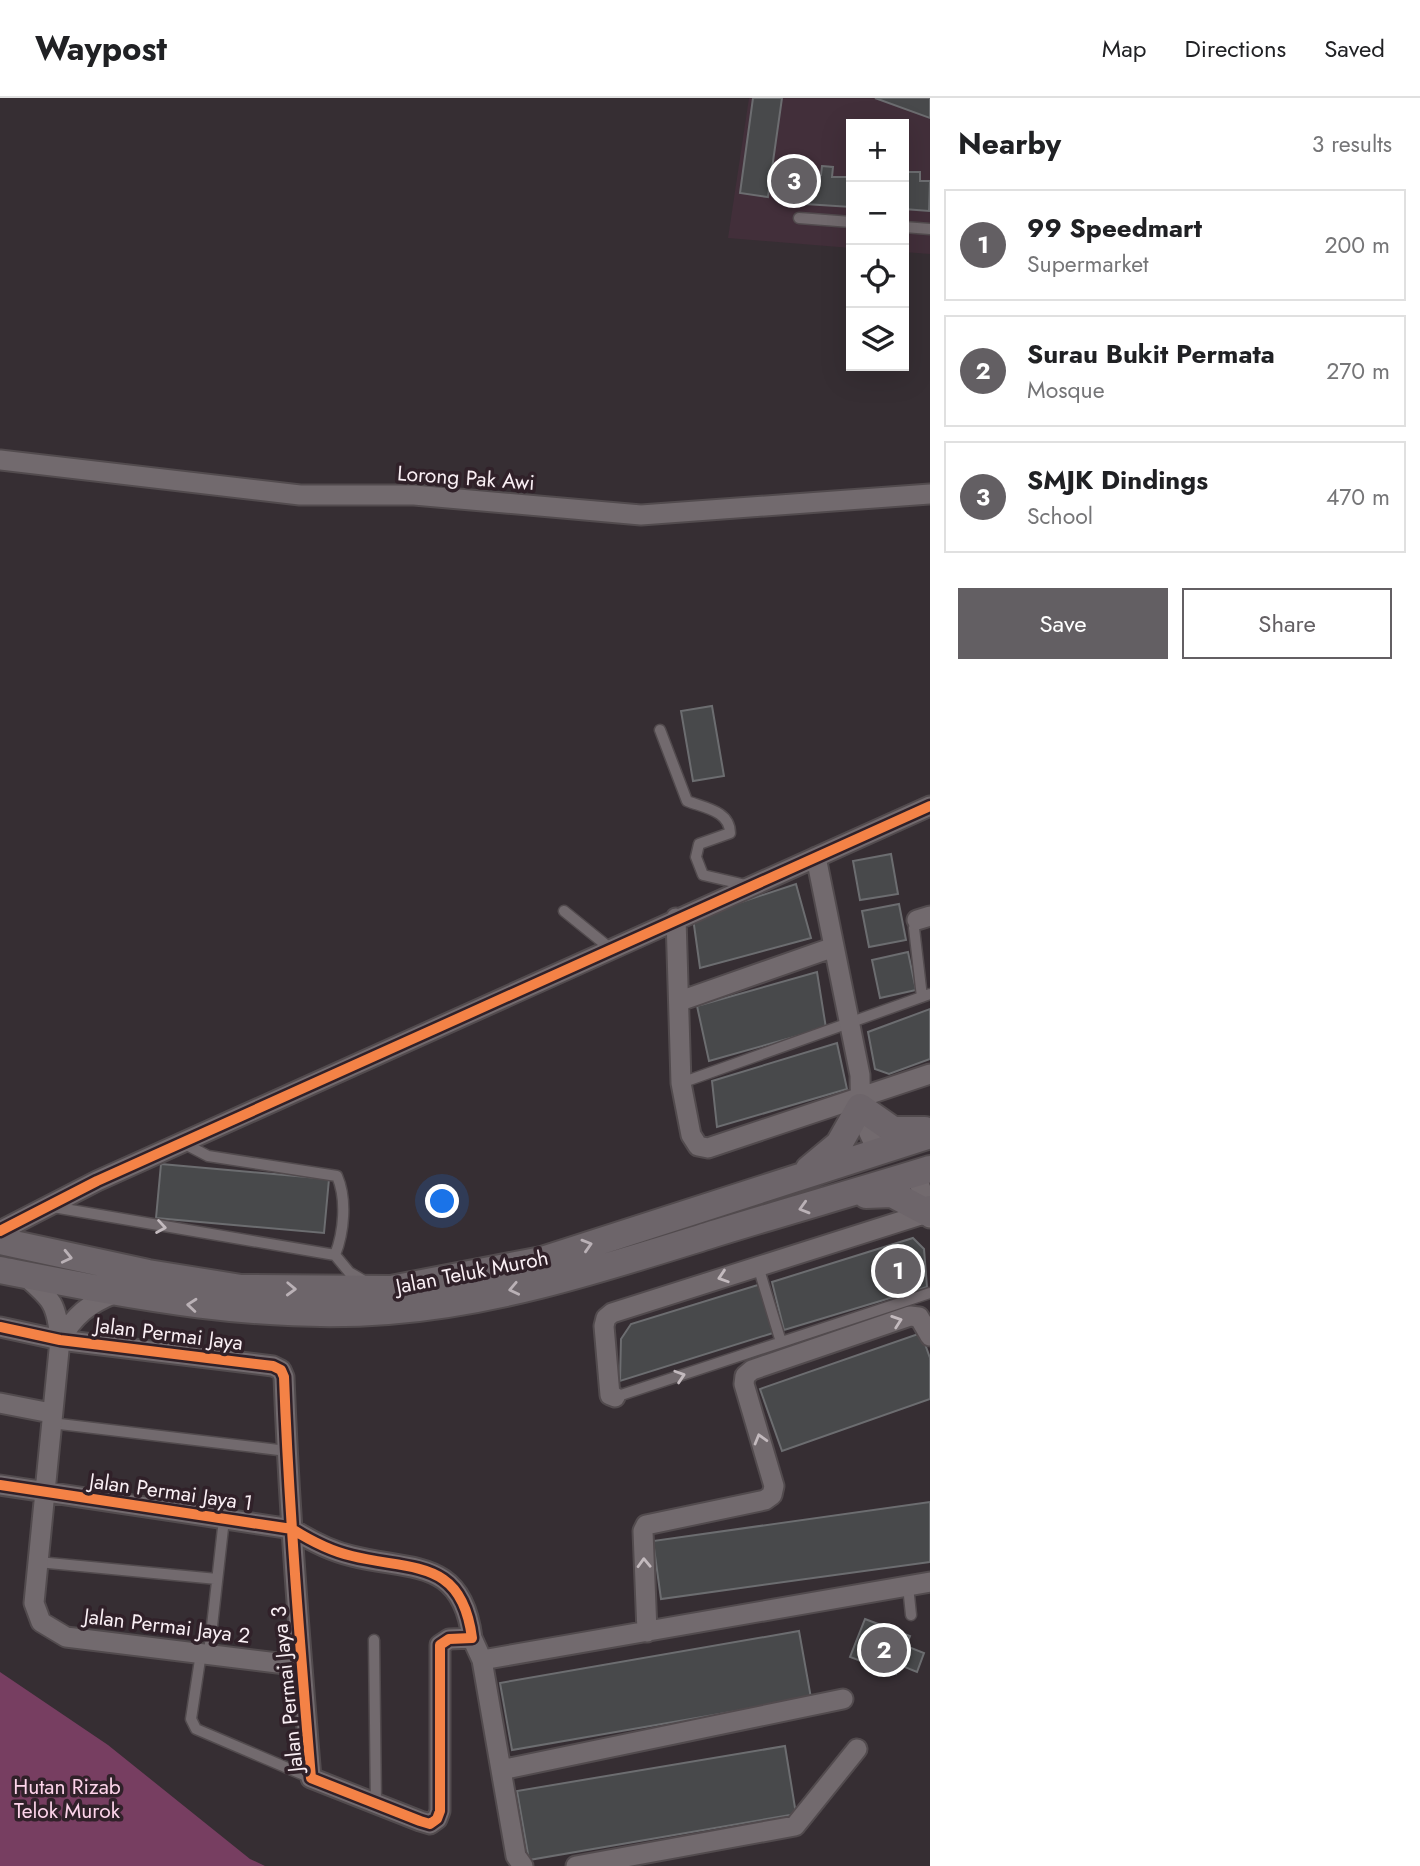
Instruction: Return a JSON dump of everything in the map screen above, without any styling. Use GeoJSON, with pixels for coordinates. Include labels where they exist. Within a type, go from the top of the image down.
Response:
{"type":"FeatureCollection","features":[{"type":"Feature","properties":{"kind":"main road"},"geometry":{"type":"LineString","coordinates":[[793,1181],[839,1144],[859,1103],[892,1130],[930,1130]]}},
{"type":"Feature","properties":{"kind":"main road"},"geometry":{"type":"LineString","coordinates":[[865,1190],[874,1178],[879,1152],[923,1171],[930,1138]]}},
{"type":"Feature","properties":{"kind":"main road","name":"Jalan Teluk Muroh"},"geometry":{"type":"LineString","coordinates":[[0,1241],[148,1273],[241,1288],[391,1289],[542,1260],[930,1138]]}},
{"type":"Feature","properties":{"kind":"main road","name":"Jalan Teluk Muroh"},"geometry":{"type":"LineString","coordinates":[[12,1273],[182,1305],[270,1312],[388,1311],[467,1299],[560,1279],[923,1171]]}},
{"type":"Feature","properties":{"kind":"main road"},"geometry":{"type":"LineString","coordinates":[[835,1199],[892,1194],[930,1213]]}},
{"type":"Feature","properties":{"kind":"street","name":"Lorong Pak Awi"},"geometry":{"type":"LineString","coordinates":[[0,460],[300,495],[414,495],[641,515],[930,494]]}},
{"type":"Feature","properties":{"kind":"street"},"geometry":{"type":"LineString","coordinates":[[0,1231],[45,1206],[676,918],[930,806]]}},
{"type":"Feature","properties":{"kind":"street"},"geometry":{"type":"LineString","coordinates":[[816,858],[860,1075],[859,1103],[865,1126],[879,1152]]}},
{"type":"Feature","properties":{"kind":"street"},"geometry":{"type":"LineString","coordinates":[[676,918],[681,1083],[691,1135],[698,1146],[708,1148],[859,1103],[930,1074]]}},
{"type":"Feature","properties":{"kind":"street"},"geometry":{"type":"LineString","coordinates":[[680,1001],[834,947]]}},
{"type":"Feature","properties":{"kind":"street"},"geometry":{"type":"LineString","coordinates":[[615,1398],[610,1395],[606,1318],[612,1313],[930,1213],[923,1171]]}},
{"type":"Feature","properties":{"kind":"street"},"geometry":{"type":"LineString","coordinates":[[12,1273],[50,1297],[57,1311],[60,1340],[50,1418],[38,1562]]}},
{"type":"Feature","properties":{"kind":"street"},"geometry":{"type":"LineString","coordinates":[[60,1340],[74,1316],[93,1302],[116,1293]]}},
{"type":"Feature","properties":{"kind":"street"},"geometry":{"type":"LineString","coordinates":[[646,1632],[643,1531],[646,1525],[765,1500],[772,1495],[774,1486],[744,1384],[746,1376],[752,1370],[910,1316],[919,1317],[930,1336]]}},
{"type":"Feature","properties":{"kind":"street","name":"Jalan Permai Jaya"},"geometry":{"type":"LineString","coordinates":[[0,1326],[60,1340],[274,1366]]}},
{"type":"Feature","properties":{"kind":"street","name":"Jalan Permai Jaya 3"},"geometry":{"type":"LineString","coordinates":[[274,1366],[281,1370],[284,1377],[286,1451],[311,1778],[376,1806],[430,1824],[437,1819],[440,1811],[440,1644],[449,1639],[472,1638]]}},
{"type":"Feature","properties":{"kind":"street"},"geometry":{"type":"LineString","coordinates":[[0,1403],[50,1418]]}},
{"type":"Feature","properties":{"kind":"street","name":"Jalan Permai Jaya 1"},"geometry":{"type":"LineString","coordinates":[[0,1485],[292,1529]]}},
{"type":"Feature","properties":{"kind":"street"},"geometry":{"type":"LineString","coordinates":[[292,1529],[313,1542],[352,1556],[415,1565],[442,1580],[465,1601],[472,1638],[482,1660],[516,1856],[523,1866]]}},
{"type":"Feature","properties":{"kind":"street","name":"Jalan Permai Jaya 2"},"geometry":{"type":"LineString","coordinates":[[38,1562],[36,1612],[52,1631],[66,1637],[302,1666]]}},
{"type":"Feature","properties":{"kind":"street"},"geometry":{"type":"LineString","coordinates":[[482,1660],[930,1582]]}},
{"type":"Feature","properties":{"kind":"street"},"geometry":{"type":"LineString","coordinates":[[501,1770],[843,1699]]}},
{"type":"Feature","properties":{"kind":"street"},"geometry":{"type":"LineString","coordinates":[[576,1866],[795,1826],[857,1749]]}},
{"type":"Feature","properties":{"kind":"lane"},"geometry":{"type":"LineString","coordinates":[[799,218],[846,222]]}},
{"type":"Feature","properties":{"kind":"lane"},"geometry":{"type":"LineString","coordinates":[[909,227],[930,229]]}},
{"type":"Feature","properties":{"kind":"lane"},"geometry":{"type":"LineString","coordinates":[[660,730],[687,801],[726,817],[730,825],[730,833],[699,844],[696,857],[703,875],[750,886]]}},
{"type":"Feature","properties":{"kind":"lane"},"geometry":{"type":"LineString","coordinates":[[564,911],[611,949]]}},
{"type":"Feature","properties":{"kind":"lane"},"geometry":{"type":"LineString","coordinates":[[681,1083],[926,996],[914,928],[924,918]]}},
{"type":"Feature","properties":{"kind":"lane"},"geometry":{"type":"LineString","coordinates":[[183,1143],[208,1156],[337,1176],[340,1184],[342,1235],[335,1255]]}},
{"type":"Feature","properties":{"kind":"lane"},"geometry":{"type":"LineString","coordinates":[[45,1206],[335,1255],[359,1278],[391,1289]]}},
{"type":"Feature","properties":{"kind":"lane"},"geometry":{"type":"LineString","coordinates":[[758,1266],[781,1342]]}},
{"type":"Feature","properties":{"kind":"lane"},"geometry":{"type":"LineString","coordinates":[[615,1398],[930,1293]]}},
{"type":"Feature","properties":{"kind":"lane"},"geometry":{"type":"LineString","coordinates":[[50,1418],[286,1451]]}},
{"type":"Feature","properties":{"kind":"lane"},"geometry":{"type":"LineString","coordinates":[[224,1520],[205,1653],[191,1719],[196,1729],[311,1778]]}},
{"type":"Feature","properties":{"kind":"lane"},"geometry":{"type":"LineString","coordinates":[[38,1562],[217,1579]]}},
{"type":"Feature","properties":{"kind":"lane"},"geometry":{"type":"LineString","coordinates":[[908,1586],[911,1615]]}},
{"type":"Feature","properties":{"kind":"lane"},"geometry":{"type":"LineString","coordinates":[[374,1640],[376,1806]]}},
{"type":"Feature","properties":{"kind":"shaded area"},"geometry":{"type":"Polygon","coordinates":[[[749,98],[930,98],[930,254],[909,252],[909,119],[846,119],[846,248],[728,238],[749,98]]]}},
{"type":"Feature","properties":{"kind":"green space","name":"Hutan Rizab Telok Murok"},"geometry":{"type":"Polygon","coordinates":[[[0,1672],[108,1745],[250,1859],[265,1866],[0,1866],[0,1672]]]}},
{"type":"Feature","properties":{"kind":"building"},"geometry":{"type":"Polygon","coordinates":[[[753,98],[782,98],[768,197],[740,193],[753,98]]]}},
{"type":"Feature","properties":{"kind":"building"},"geometry":{"type":"Polygon","coordinates":[[[875,98],[930,98],[930,118],[875,98]]]}},
{"type":"Feature","properties":{"kind":"building"},"geometry":{"type":"Polygon","coordinates":[[[822,166],[833,167],[832,177],[846,177],[846,207],[805,204],[807,174],[821,175],[822,166]]]}},
{"type":"Feature","properties":{"kind":"building"},"geometry":{"type":"Polygon","coordinates":[[[909,172],[920,172],[920,181],[930,181],[929,211],[909,209],[909,172]]]}},
{"type":"Feature","properties":{"kind":"building"},"geometry":{"type":"Polygon","coordinates":[[[712,706],[724,776],[693,781],[681,711],[712,706]]]}},
{"type":"Feature","properties":{"kind":"building"},"geometry":{"type":"Polygon","coordinates":[[[891,854],[898,894],[860,900],[853,861],[891,854]]]}},
{"type":"Feature","properties":{"kind":"building"},"geometry":{"type":"Polygon","coordinates":[[[796,884],[811,938],[700,968],[693,918],[796,884]]]}},
{"type":"Feature","properties":{"kind":"building"},"geometry":{"type":"Polygon","coordinates":[[[899,904],[906,940],[869,947],[862,911],[899,904]]]}},
{"type":"Feature","properties":{"kind":"building"},"geometry":{"type":"Polygon","coordinates":[[[908,952],[916,990],[880,998],[872,960],[908,952]]]}},
{"type":"Feature","properties":{"kind":"building"},"geometry":{"type":"Polygon","coordinates":[[[817,972],[826,1028],[709,1061],[697,1006],[817,972]]]}},
{"type":"Feature","properties":{"kind":"building"},"geometry":{"type":"Polygon","coordinates":[[[930,1009],[930,1059],[889,1074],[875,1069],[868,1032],[930,1009]]]}},
{"type":"Feature","properties":{"kind":"building"},"geometry":{"type":"Polygon","coordinates":[[[837,1043],[847,1089],[717,1127],[712,1081],[837,1043]]]}},
{"type":"Feature","properties":{"kind":"building"},"geometry":{"type":"Polygon","coordinates":[[[161,1164],[329,1179],[324,1233],[156,1218],[161,1164]]]}},
{"type":"Feature","properties":{"kind":"building"},"geometry":{"type":"Polygon","coordinates":[[[913,1238],[924,1249],[927,1287],[784,1330],[772,1282],[913,1238]]]}},
{"type":"Feature","properties":{"kind":"building"},"geometry":{"type":"Polygon","coordinates":[[[761,1284],[773,1333],[620,1381],[621,1339],[631,1324],[761,1284]]]}},
{"type":"Feature","properties":{"kind":"building"},"geometry":{"type":"Polygon","coordinates":[[[921,1333],[930,1358],[930,1399],[782,1451],[760,1389],[921,1333]]]}},
{"type":"Feature","properties":{"kind":"building"},"geometry":{"type":"Polygon","coordinates":[[[930,1502],[930,1562],[661,1599],[653,1541],[930,1502]]]}},
{"type":"Feature","properties":{"kind":"building"},"geometry":{"type":"Polygon","coordinates":[[[865,1619],[910,1636],[906,1646],[924,1653],[917,1672],[900,1665],[896,1674],[850,1657],[865,1619]]]}},
{"type":"Feature","properties":{"kind":"building"},"geometry":{"type":"Polygon","coordinates":[[[799,1631],[811,1698],[512,1750],[500,1683],[799,1631]]]}},
{"type":"Feature","properties":{"kind":"building"},"geometry":{"type":"Polygon","coordinates":[[[785,1746],[796,1814],[529,1860],[517,1791],[785,1746]]]}},
{"type":"Feature","properties":{"kind":"cycle path"},"geometry":{"type":"LineString","coordinates":[[0,1231],[97,1181],[930,806]]}},
{"type":"Feature","properties":{"kind":"cycle path"},"geometry":{"type":"LineString","coordinates":[[0,1327],[60,1340],[273,1366],[281,1370],[284,1377],[292,1527],[295,1577],[311,1778],[420,1821],[430,1824],[437,1819],[440,1811],[440,1645],[449,1639],[472,1638],[466,1612],[457,1594],[445,1581],[414,1567],[336,1551],[314,1541],[292,1529],[0,1485]]}},
{"type":"Feature","properties":{"kind":"place","name":"SMJK Dindings"},"geometry":{"type":"Point","coordinates":[794,181]}},
{"type":"Feature","properties":{"kind":"place","name":"99 Speedmart"},"geometry":{"type":"Point","coordinates":[898,1271]}},
{"type":"Feature","properties":{"kind":"place","name":"Surau Bukit Permata"},"geometry":{"type":"Point","coordinates":[884,1650]}}]}
